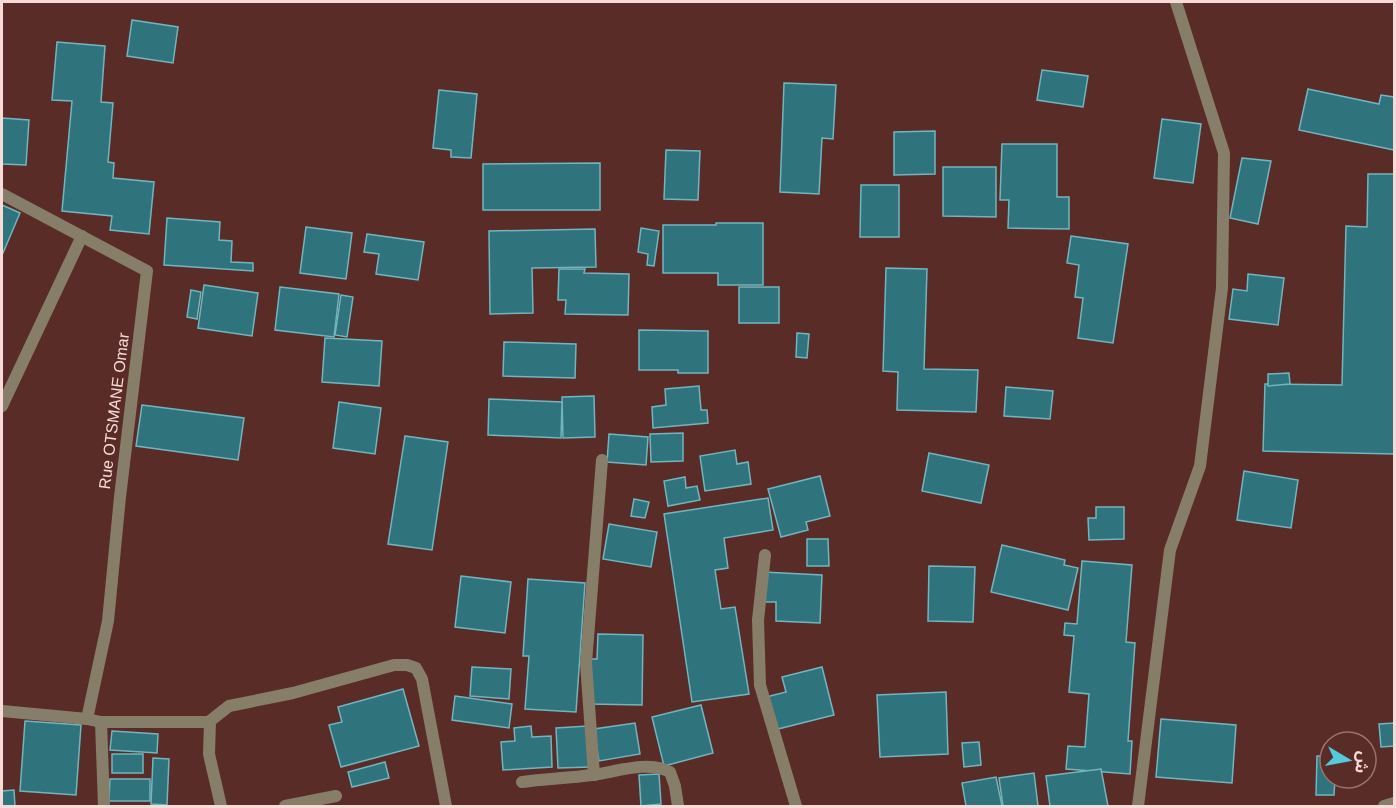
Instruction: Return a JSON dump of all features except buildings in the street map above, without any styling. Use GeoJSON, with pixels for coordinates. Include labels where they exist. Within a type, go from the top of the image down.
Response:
{"type":"FeatureCollection","features":[{"type":"Feature","properties":{"kind":"street"},"geometry":{"type":"LineString","coordinates":[[1138,807],[1170,550],[1200,466],[1222,288],[1224,153],[1176,2]]}},
{"type":"Feature","properties":{"kind":"street","name":"Rue OTSMANE Omar"},"geometry":{"type":"LineString","coordinates":[[2,194],[147,271],[120,497],[108,621],[87,719]]}},
{"type":"Feature","properties":{"kind":"street"},"geometry":{"type":"LineString","coordinates":[[2,406],[82,236]]}},
{"type":"Feature","properties":{"kind":"street"},"geometry":{"type":"LineString","coordinates":[[594,775],[586,663],[602,460]]}},
{"type":"Feature","properties":{"kind":"street"},"geometry":{"type":"LineString","coordinates":[[765,555],[758,620],[760,685],[796,807]]}},
{"type":"Feature","properties":{"kind":"street"},"geometry":{"type":"LineString","coordinates":[[2,711],[101,722],[209,722],[229,706],[293,693],[394,664],[407,665],[416,668],[422,679],[446,807]]}},
{"type":"Feature","properties":{"kind":"street"},"geometry":{"type":"LineString","coordinates":[[101,722],[104,807]]}},
{"type":"Feature","properties":{"kind":"street"},"geometry":{"type":"LineString","coordinates":[[209,722],[209,754],[220,807]]}},
{"type":"Feature","properties":{"kind":"street"},"geometry":{"type":"LineString","coordinates":[[522,782],[594,775],[643,767],[661,767],[670,772],[678,807]]}},
{"type":"Feature","properties":{"kind":"street"},"geometry":{"type":"LineString","coordinates":[[285,807],[336,796]]}},
{"type":"Feature","properties":{"kind":"street"},"geometry":{"type":"LineString","coordinates":[[1384,807],[1395,803]]}}]}
